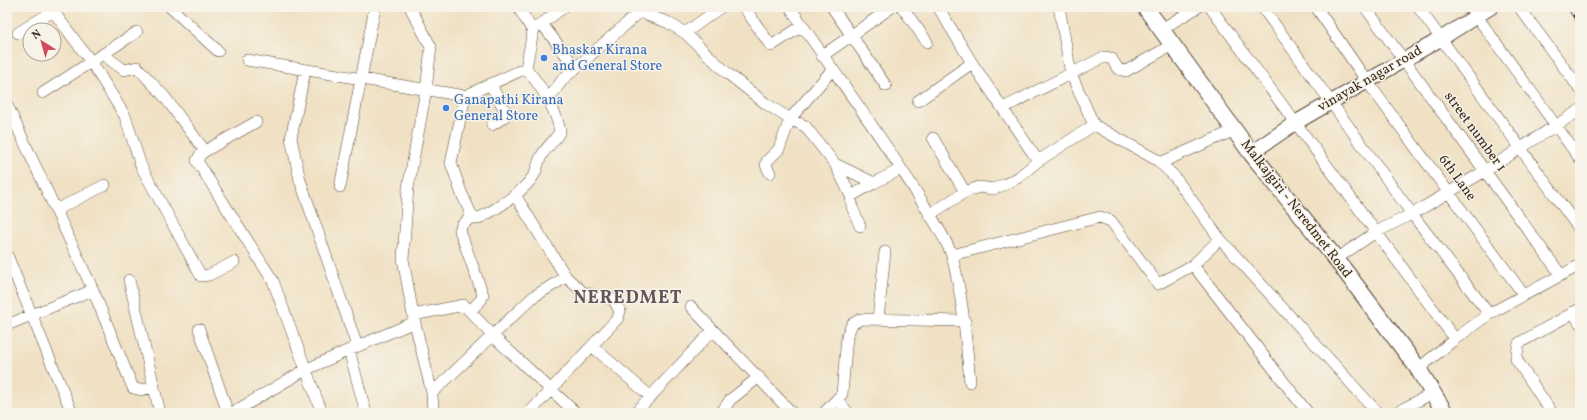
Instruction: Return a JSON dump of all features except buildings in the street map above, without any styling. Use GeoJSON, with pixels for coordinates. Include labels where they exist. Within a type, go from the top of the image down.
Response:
{"type":"FeatureCollection","features":[{"type":"Feature","properties":{"kind":"main road","name":"Malkajgiri - Neredmet Road"},"geometry":{"type":"LineString","coordinates":[[1145,7],[1160,30],[1251,153],[1336,259],[1418,369],[1445,413]]}},
{"type":"Feature","properties":{"kind":"street"},"geometry":{"type":"LineString","coordinates":[[340,187],[375,7],[373,7]]}},
{"type":"Feature","properties":{"kind":"street"},"geometry":{"type":"LineString","coordinates":[[410,7],[432,48],[408,188],[403,259],[414,318],[432,393],[433,413]]}},
{"type":"Feature","properties":{"kind":"street"},"geometry":{"type":"LineString","coordinates":[[518,7],[576,68]]}},
{"type":"Feature","properties":{"kind":"street"},"geometry":{"type":"LineString","coordinates":[[465,96],[452,163],[461,192],[471,214],[477,219],[515,194],[535,173],[539,160],[545,150],[555,140],[560,130],[557,117],[548,100],[526,68],[537,27],[564,7]]}},
{"type":"Feature","properties":{"kind":"street"},"geometry":{"type":"LineString","coordinates":[[685,33],[721,7]]}},
{"type":"Feature","properties":{"kind":"street"},"geometry":{"type":"LineString","coordinates":[[744,7],[771,46],[802,26]]}},
{"type":"Feature","properties":{"kind":"street"},"geometry":{"type":"LineString","coordinates":[[790,7],[822,56],[901,169],[952,254],[965,320],[970,382]]}},
{"type":"Feature","properties":{"kind":"street"},"geometry":{"type":"LineString","coordinates":[[832,7],[886,86]]}},
{"type":"Feature","properties":{"kind":"street"},"geometry":{"type":"LineString","coordinates":[[822,56],[892,7]]}},
{"type":"Feature","properties":{"kind":"street"},"geometry":{"type":"LineString","coordinates":[[902,7],[927,42]]}},
{"type":"Feature","properties":{"kind":"street"},"geometry":{"type":"LineString","coordinates":[[938,7],[972,63],[1038,161]]}},
{"type":"Feature","properties":{"kind":"street"},"geometry":{"type":"LineString","coordinates":[[1059,7],[1071,74],[1094,125],[1160,163],[1174,176],[1220,239],[1378,413]]}},
{"type":"Feature","properties":{"kind":"street"},"geometry":{"type":"LineString","coordinates":[[1160,30],[1198,7]]}},
{"type":"Feature","properties":{"kind":"street"},"geometry":{"type":"LineString","coordinates":[[1210,7],[1454,339]]}},
{"type":"Feature","properties":{"kind":"street"},"geometry":{"type":"LineString","coordinates":[[1262,7],[1330,103],[1412,214],[1489,314]]}},
{"type":"Feature","properties":{"kind":"street","name":"6th Lane"},"geometry":{"type":"LineString","coordinates":[[1316,7],[1366,80],[1524,295]]}},
{"type":"Feature","properties":{"kind":"street","name":"street number 1"},"geometry":{"type":"LineString","coordinates":[[1365,7],[1561,276]]}},
{"type":"Feature","properties":{"kind":"street"},"geometry":{"type":"LineString","coordinates":[[1418,7],[1580,230]]}},
{"type":"Feature","properties":{"kind":"street","name":"vinayak nagar road"},"geometry":{"type":"LineString","coordinates":[[1251,153],[1294,123],[1330,103],[1366,80],[1442,38],[1473,11],[1491,7]]}},
{"type":"Feature","properties":{"kind":"street"},"geometry":{"type":"LineString","coordinates":[[1519,7],[1580,89]]}},
{"type":"Feature","properties":{"kind":"street"},"geometry":{"type":"LineString","coordinates":[[18,33],[52,9],[92,63],[125,116],[140,166],[201,276],[209,275],[234,262]]}},
{"type":"Feature","properties":{"kind":"street"},"geometry":{"type":"LineString","coordinates":[[176,9],[218,51]]}},
{"type":"Feature","properties":{"kind":"street"},"geometry":{"type":"LineString","coordinates":[[548,100],[563,79],[637,9],[667,22],[685,33],[727,73],[765,103],[790,119],[805,126],[835,164],[851,196],[852,207],[860,226]]}},
{"type":"Feature","properties":{"kind":"street"},"geometry":{"type":"LineString","coordinates":[[1473,11],[1580,159]]}},
{"type":"Feature","properties":{"kind":"street"},"geometry":{"type":"LineString","coordinates":[[43,93],[92,63],[137,32]]}},
{"type":"Feature","properties":{"kind":"street"},"geometry":{"type":"LineString","coordinates":[[1003,108],[1104,57],[1111,58],[1118,69],[1126,71],[1172,45]]}},
{"type":"Feature","properties":{"kind":"street"},"geometry":{"type":"LineString","coordinates":[[104,55],[124,70],[137,67],[164,96],[205,151]]}},
{"type":"Feature","properties":{"kind":"street"},"geometry":{"type":"LineString","coordinates":[[247,60],[305,71],[360,78],[465,96],[526,68]]}},
{"type":"Feature","properties":{"kind":"street"},"geometry":{"type":"LineString","coordinates":[[918,101],[972,63]]}},
{"type":"Feature","properties":{"kind":"street"},"geometry":{"type":"LineString","coordinates":[[770,173],[766,163],[780,147],[790,119],[832,70]]}},
{"type":"Feature","properties":{"kind":"street"},"geometry":{"type":"LineString","coordinates":[[305,71],[291,138],[300,180],[353,348],[366,413]]}},
{"type":"Feature","properties":{"kind":"street"},"geometry":{"type":"LineString","coordinates":[[490,84],[506,112],[504,118],[492,125]]}},
{"type":"Feature","properties":{"kind":"street"},"geometry":{"type":"LineString","coordinates":[[7,105],[93,290],[133,388],[141,390],[154,387]]}},
{"type":"Feature","properties":{"kind":"street"},"geometry":{"type":"LineString","coordinates":[[1336,259],[1376,232],[1412,214],[1449,192],[1557,126],[1580,110]]}},
{"type":"Feature","properties":{"kind":"street"},"geometry":{"type":"LineString","coordinates":[[256,122],[205,151],[198,158],[199,165],[273,281],[322,413]]}},
{"type":"Feature","properties":{"kind":"street"},"geometry":{"type":"LineString","coordinates":[[929,215],[965,192],[979,187],[993,189],[1006,184],[1018,177],[1038,161],[1094,125]]}},
{"type":"Feature","properties":{"kind":"street"},"geometry":{"type":"LineString","coordinates":[[1160,163],[1235,130]]}},
{"type":"Feature","properties":{"kind":"street"},"geometry":{"type":"LineString","coordinates":[[933,138],[965,192]]}},
{"type":"Feature","properties":{"kind":"street"},"geometry":{"type":"LineString","coordinates":[[835,164],[874,183]]}},
{"type":"Feature","properties":{"kind":"street"},"geometry":{"type":"LineString","coordinates":[[851,196],[901,169]]}},
{"type":"Feature","properties":{"kind":"street"},"geometry":{"type":"LineString","coordinates":[[56,210],[105,184]]}},
{"type":"Feature","properties":{"kind":"street"},"geometry":{"type":"LineString","coordinates":[[515,194],[566,277],[584,293],[613,299],[618,305],[620,311],[618,318],[529,413]]}},
{"type":"Feature","properties":{"kind":"street"},"geometry":{"type":"LineString","coordinates":[[471,214],[460,228],[483,295],[481,300],[471,310]]}},
{"type":"Feature","properties":{"kind":"street"},"geometry":{"type":"LineString","coordinates":[[952,254],[1100,218],[1111,221],[1158,284],[1193,265],[1220,239]]}},
{"type":"Feature","properties":{"kind":"street"},"geometry":{"type":"LineString","coordinates":[[878,319],[885,252]]}},
{"type":"Feature","properties":{"kind":"street"},"geometry":{"type":"LineString","coordinates":[[7,255],[72,413]]}},
{"type":"Feature","properties":{"kind":"street"},"geometry":{"type":"LineString","coordinates":[[1193,265],[1308,413]]}},
{"type":"Feature","properties":{"kind":"street"},"geometry":{"type":"LineString","coordinates":[[1418,369],[1454,339],[1489,314],[1580,265]]}},
{"type":"Feature","properties":{"kind":"street"},"geometry":{"type":"LineString","coordinates":[[432,393],[533,296],[566,277]]}},
{"type":"Feature","properties":{"kind":"street"},"geometry":{"type":"LineString","coordinates":[[130,280],[160,413]]}},
{"type":"Feature","properties":{"kind":"street"},"geometry":{"type":"LineString","coordinates":[[7,326],[93,290]]}},
{"type":"Feature","properties":{"kind":"street"},"geometry":{"type":"LineString","coordinates":[[232,413],[306,370],[414,318],[461,304],[471,310],[493,336],[576,413]]}},
{"type":"Feature","properties":{"kind":"street"},"geometry":{"type":"LineString","coordinates":[[691,307],[792,413]]}},
{"type":"Feature","properties":{"kind":"street"},"geometry":{"type":"LineString","coordinates":[[1552,413],[1516,359],[1516,351],[1519,343],[1576,310],[1580,323]]}},
{"type":"Feature","properties":{"kind":"street"},"geometry":{"type":"LineString","coordinates":[[824,413],[842,394],[846,336],[852,324],[860,319],[965,320]]}},
{"type":"Feature","properties":{"kind":"street"},"geometry":{"type":"LineString","coordinates":[[199,329],[228,413]]}},
{"type":"Feature","properties":{"kind":"street"},"geometry":{"type":"LineString","coordinates":[[634,413],[651,397],[713,330]]}},
{"type":"Feature","properties":{"kind":"street"},"geometry":{"type":"LineString","coordinates":[[592,346],[651,397]]}},
{"type":"Feature","properties":{"kind":"street"},"geometry":{"type":"LineString","coordinates":[[721,413],[730,400],[759,377]]}},
{"type":"Feature","properties":{"kind":"street"},"geometry":{"type":"LineString","coordinates":[[1395,413],[1433,393]]}},
{"type":"Feature","properties":{"kind":"street"},"geometry":{"type":"LineString","coordinates":[[837,399],[848,413]]}},
{"type":"Feature","properties":{"kind":"railway"},"geometry":{"type":"LineString","coordinates":[[1569,7],[1580,24]]}},
{"type":"Feature","properties":{"kind":"place","name":"Bhaskar Kirana and General Store"},"geometry":{"type":"Point","coordinates":[544,58]}},
{"type":"Feature","properties":{"kind":"place","name":"Ganapathi Kirana General Store"},"geometry":{"type":"Point","coordinates":[446,108]}},
{"type":"Feature","properties":{"kind":"district","name":"NEREDMET"},"geometry":{"type":"Point","coordinates":[628,298]}}]}
